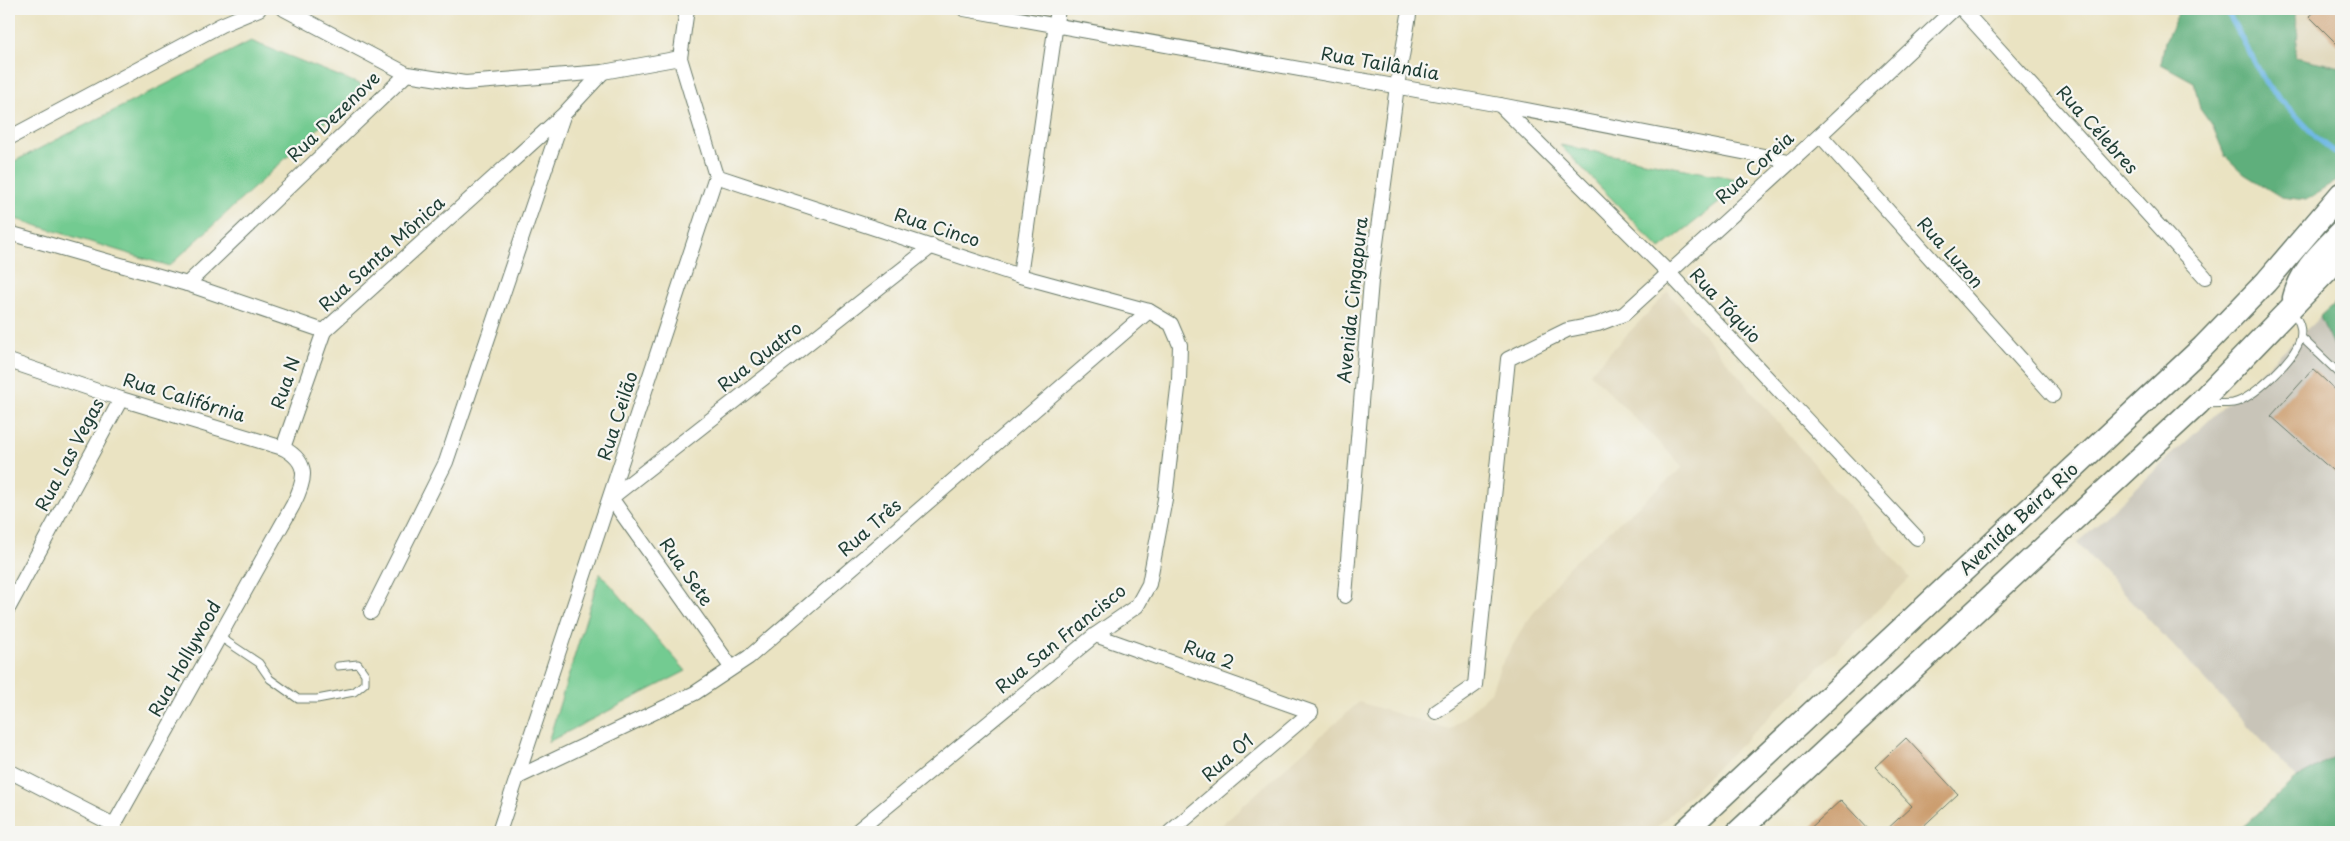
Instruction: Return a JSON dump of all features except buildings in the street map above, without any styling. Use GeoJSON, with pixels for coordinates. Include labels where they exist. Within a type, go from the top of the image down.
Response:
{"type":"FeatureCollection","features":[{"type":"Feature","properties":{"kind":"main road","name":"Avenida Beira Rio"},"geometry":{"type":"LineString","coordinates":[[1684,832],[2203,347],[2266,282],[2340,197]]}},
{"type":"Feature","properties":{"kind":"main road"},"geometry":{"type":"LineString","coordinates":[[2291,308],[2298,282],[2308,268],[2341,232]]}},
{"type":"Feature","properties":{"kind":"main road"},"geometry":{"type":"LineString","coordinates":[[1734,786],[1748,825],[2198,404],[2341,256]]}},
{"type":"Feature","properties":{"kind":"street"},"geometry":{"type":"LineString","coordinates":[[9,138],[221,26],[259,9]]}},
{"type":"Feature","properties":{"kind":"street","name":"Rua Dezenove"},"geometry":{"type":"LineString","coordinates":[[187,284],[407,74],[284,9]]}},
{"type":"Feature","properties":{"kind":"street"},"geometry":{"type":"LineString","coordinates":[[687,9],[680,58],[716,176]]}},
{"type":"Feature","properties":{"kind":"street","name":"Rua Tailândia"},"geometry":{"type":"LineString","coordinates":[[964,9],[1500,105],[1789,162]]}},
{"type":"Feature","properties":{"kind":"street"},"geometry":{"type":"LineString","coordinates":[[1020,276],[1058,9]]}},
{"type":"Feature","properties":{"kind":"street","name":"Avenida Cingapura"},"geometry":{"type":"LineString","coordinates":[[1345,596],[1372,281],[1397,86],[1410,9]]}},
{"type":"Feature","properties":{"kind":"street","name":"Rua Coreia"},"geometry":{"type":"LineString","coordinates":[[1436,712],[1475,685],[1508,359],[1567,330],[1598,324],[1624,314],[1820,135],[1954,9]]}},
{"type":"Feature","properties":{"kind":"street","name":"Rua Célebres"},"geometry":{"type":"LineString","coordinates":[[1962,9],[2205,276]]}},
{"type":"Feature","properties":{"kind":"street"},"geometry":{"type":"LineString","coordinates":[[407,74],[465,83],[603,72],[680,58]]}},
{"type":"Feature","properties":{"kind":"street","name":"Rua Santa Mônica"},"geometry":{"type":"LineString","coordinates":[[9,233],[187,284],[324,331],[563,115],[603,72]]}},
{"type":"Feature","properties":{"kind":"street","name":"Rua Tóquio"},"geometry":{"type":"LineString","coordinates":[[1500,105],[1668,272],[1917,538]]}},
{"type":"Feature","properties":{"kind":"street"},"geometry":{"type":"LineString","coordinates":[[371,612],[446,462],[563,115]]}},
{"type":"Feature","properties":{"kind":"street","name":"Rua Luzon"},"geometry":{"type":"LineString","coordinates":[[1820,135],[2053,395]]}},
{"type":"Feature","properties":{"kind":"street","name":"Rua Cinco"},"geometry":{"type":"LineString","coordinates":[[716,176],[1020,276],[1149,311]]}},
{"type":"Feature","properties":{"kind":"street","name":"Rua Ceilão"},"geometry":{"type":"LineString","coordinates":[[499,832],[716,176]]}},
{"type":"Feature","properties":{"kind":"street","name":"Rua Quatro"},"geometry":{"type":"LineString","coordinates":[[611,498],[932,246]]}},
{"type":"Feature","properties":{"kind":"street","name":"Rua San Francisco"},"geometry":{"type":"LineString","coordinates":[[856,832],[1095,635],[1137,606],[1149,584],[1165,499],[1179,380],[1180,345],[1171,324],[1149,311]]}},
{"type":"Feature","properties":{"kind":"street","name":"Rua Três"},"geometry":{"type":"LineString","coordinates":[[518,777],[695,693],[757,650],[1149,311]]}},
{"type":"Feature","properties":{"kind":"street","name":"Rua N"},"geometry":{"type":"LineString","coordinates":[[283,448],[324,331]]}},
{"type":"Feature","properties":{"kind":"street","name":"Rua Califórnia"},"geometry":{"type":"LineString","coordinates":[[9,361],[121,399],[283,448],[292,453],[301,463],[304,478],[293,505]]}},
{"type":"Feature","properties":{"kind":"street","name":"Rua Las Vegas"},"geometry":{"type":"LineString","coordinates":[[9,607],[121,399]]}},
{"type":"Feature","properties":{"kind":"street","name":"Rua Sete"},"geometry":{"type":"LineString","coordinates":[[611,498],[731,667]]}},
{"type":"Feature","properties":{"kind":"street","name":"Rua Hollywood"},"geometry":{"type":"LineString","coordinates":[[112,828],[293,505]]}},
{"type":"Feature","properties":{"kind":"street","name":"Rua 2"},"geometry":{"type":"LineString","coordinates":[[1095,635],[1311,712]]}},
{"type":"Feature","properties":{"kind":"street","name":"Rua 01"},"geometry":{"type":"LineString","coordinates":[[1170,832],[1311,712]]}},
{"type":"Feature","properties":{"kind":"street"},"geometry":{"type":"LineString","coordinates":[[9,771],[112,828]]}},
{"type":"Feature","properties":{"kind":"lane"},"geometry":{"type":"LineString","coordinates":[[2198,404],[2233,403],[2252,394],[2296,352],[2301,338],[2301,325],[2291,308]]}},
{"type":"Feature","properties":{"kind":"lane"},"geometry":{"type":"LineString","coordinates":[[2301,338],[2341,375]]}},
{"type":"Feature","properties":{"kind":"lane"},"geometry":{"type":"LineString","coordinates":[[220,637],[259,663],[270,679],[298,698],[317,699],[354,692],[365,683],[366,674],[358,664],[338,666]]}},
{"type":"Feature","properties":{"kind":"shaded area"},"geometry":{"type":"Polygon","coordinates":[[[2296,9],[2341,9],[2341,67],[2295,57],[2298,36],[2295,17],[2296,9]]]}},
{"type":"Feature","properties":{"kind":"shaded area"},"geometry":{"type":"Polygon","coordinates":[[[1668,292],[1910,578],[1652,832],[1213,832],[1359,702],[1450,730],[1491,692],[1500,667],[1526,623],[1569,566],[1683,467],[1590,373],[1668,292]]]}},
{"type":"Feature","properties":{"kind":"shaded area"},"geometry":{"type":"Polygon","coordinates":[[[2320,317],[2334,348],[2341,354],[2341,753],[2297,778],[2077,543],[2320,317]]]}},
{"type":"Feature","properties":{"kind":"green space"},"geometry":{"type":"Polygon","coordinates":[[[2178,9],[2296,9],[2295,17],[2298,36],[2295,57],[2341,67],[2341,175],[2337,181],[2306,200],[2281,197],[2244,174],[2225,156],[2213,127],[2200,109],[2194,82],[2161,64],[2165,41],[2177,16],[2178,9]]]}},
{"type":"Feature","properties":{"kind":"green space"},"geometry":{"type":"Polygon","coordinates":[[[251,41],[364,86],[169,266],[9,217],[9,164],[251,41]]]}},
{"type":"Feature","properties":{"kind":"green space"},"geometry":{"type":"Polygon","coordinates":[[[1560,145],[1747,181],[1660,249],[1560,145]]]}},
{"type":"Feature","properties":{"kind":"green space"},"geometry":{"type":"Polygon","coordinates":[[[2341,298],[2341,354],[2334,348],[2320,317],[2341,298]]]}},
{"type":"Feature","properties":{"kind":"green space"},"geometry":{"type":"Polygon","coordinates":[[[600,573],[686,671],[548,742],[600,573]]]}},
{"type":"Feature","properties":{"kind":"green space"},"geometry":{"type":"Polygon","coordinates":[[[2341,753],[2341,832],[2237,832],[2297,778],[2341,753]]]}},
{"type":"Feature","properties":{"kind":"waterway"},"geometry":{"type":"LineString","coordinates":[[2226,9],[2267,85],[2317,138],[2341,157]]}}]}
